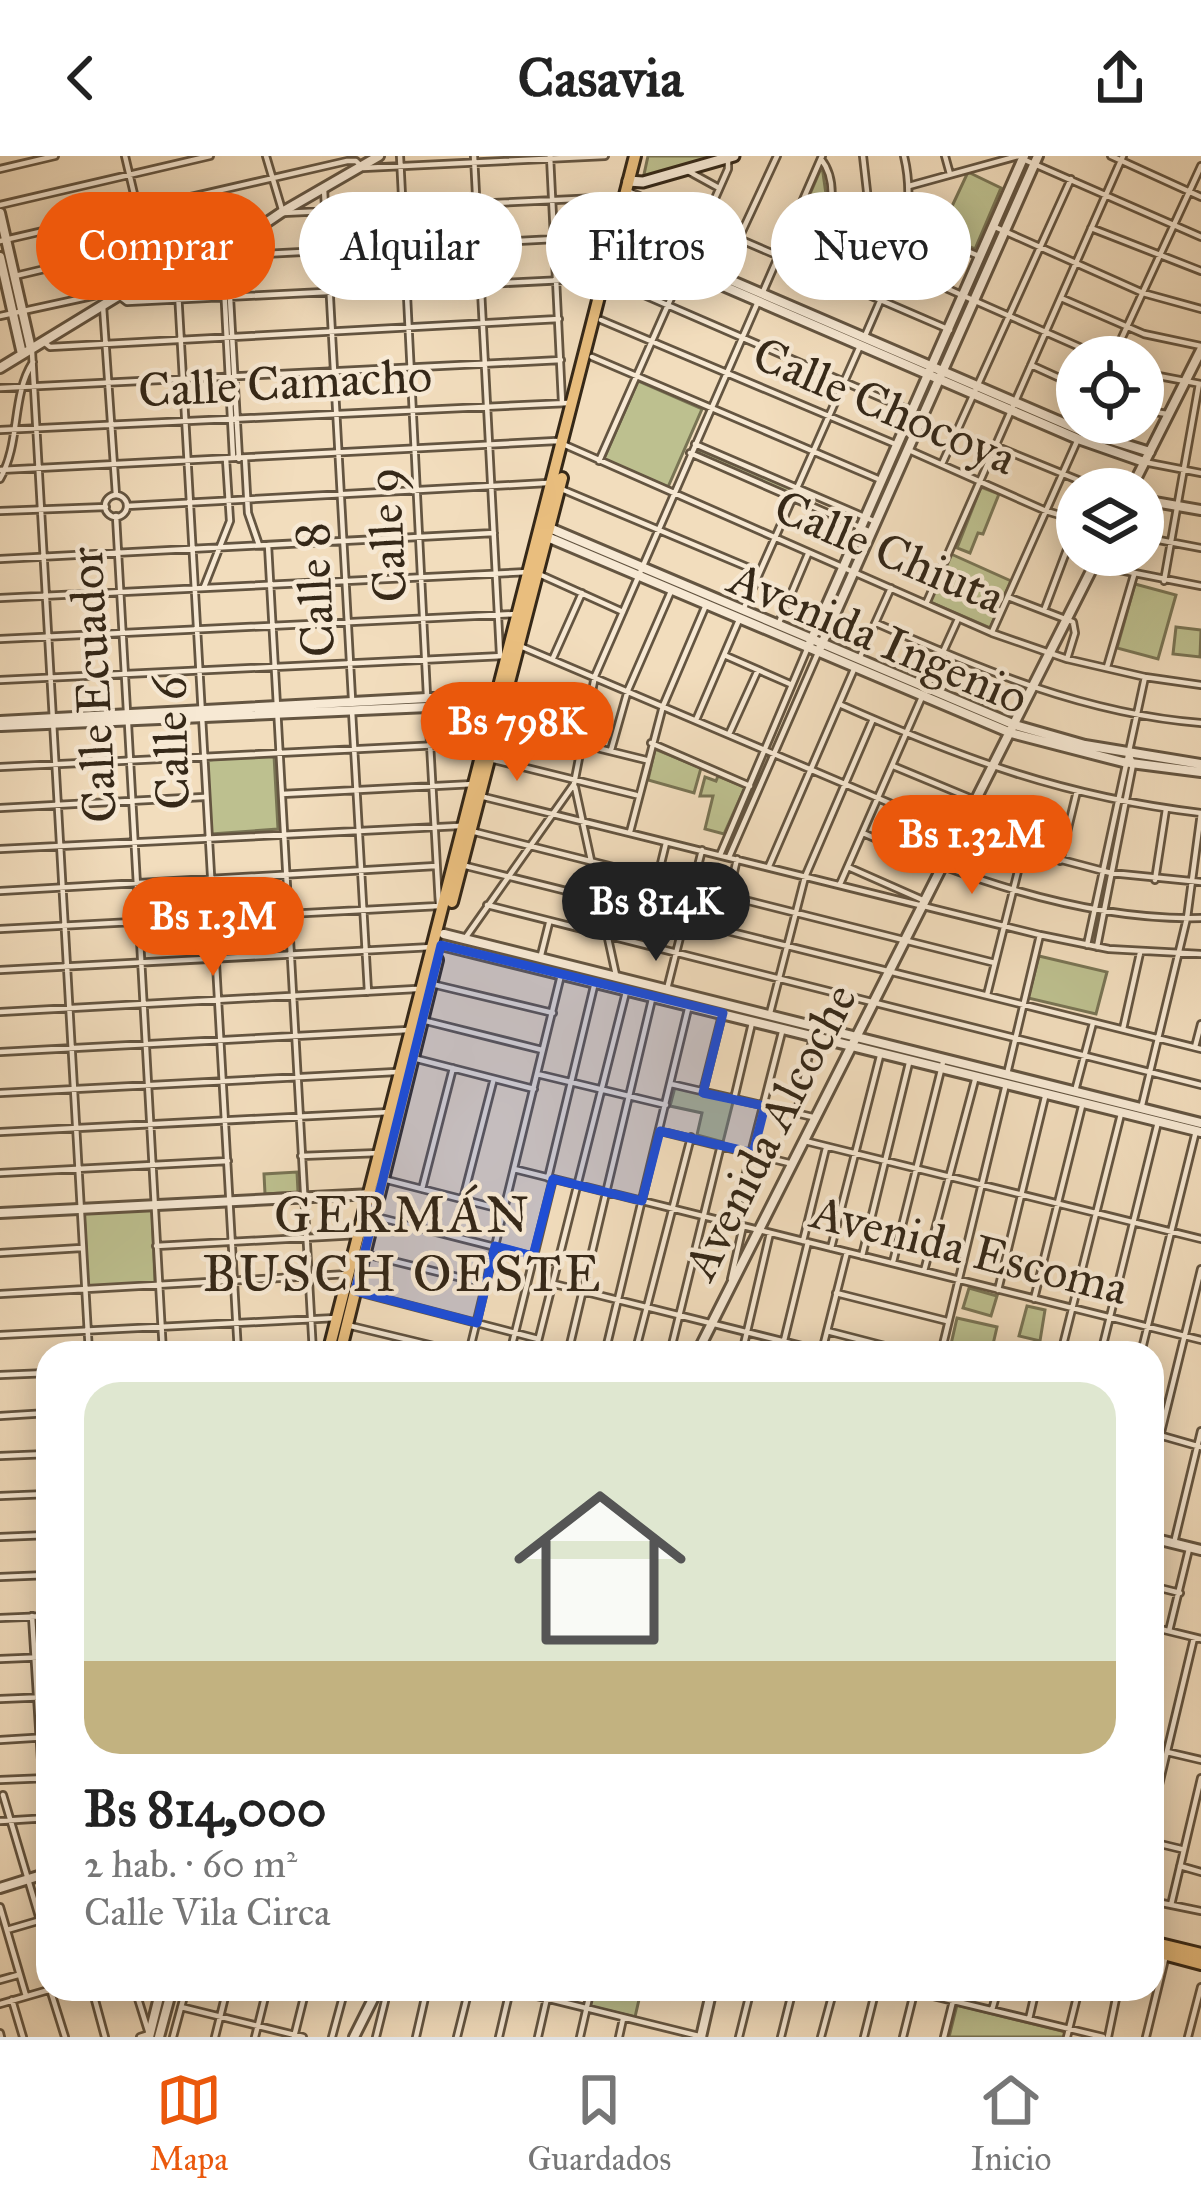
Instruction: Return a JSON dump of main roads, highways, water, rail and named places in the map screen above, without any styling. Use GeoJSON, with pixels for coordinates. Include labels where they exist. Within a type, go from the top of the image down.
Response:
{"type":"FeatureCollection","features":[{"type":"Feature","properties":{"kind":"main road"},"geometry":{"type":"LineString","coordinates":[[629,192],[638,156]]}},
{"type":"Feature","properties":{"kind":"main road"},"geometry":{"type":"LineString","coordinates":[[630,189],[731,157]]}},
{"type":"Feature","properties":{"kind":"main road"},"geometry":{"type":"LineString","coordinates":[[566,447],[568,404],[602,300]]}},
{"type":"Feature","properties":{"kind":"main road"},"geometry":{"type":"LineString","coordinates":[[341,1341],[348,1274],[358,1235],[383,1179],[412,1030],[462,865],[486,744],[520,646],[534,573],[604,300]]}},
{"type":"Feature","properties":{"kind":"main road"},"geometry":{"type":"LineString","coordinates":[[476,792],[500,724],[504,656],[534,573]]}},
{"type":"Feature","properties":{"kind":"main road"},"geometry":{"type":"LineString","coordinates":[[439,939],[441,908],[468,829]]}},
{"type":"Feature","properties":{"kind":"main road"},"geometry":{"type":"LineString","coordinates":[[333,1341],[355,1291],[374,1216],[380,1153],[401,1072],[422,1020],[427,987]]}},
{"type":"Feature","properties":{"kind":"main road"},"geometry":{"type":"LineString","coordinates":[[1164,1945],[1201,1954]]}},
{"type":"Feature","properties":{"kind":"main road"},"geometry":{"type":"LineString","coordinates":[[1164,1954],[1201,1964]]}},
{"type":"Feature","properties":{"kind":"district","name":"GERMÁN BUSCH OESTE"},"geometry":{"type":"Point","coordinates":[403,1243]}}]}
